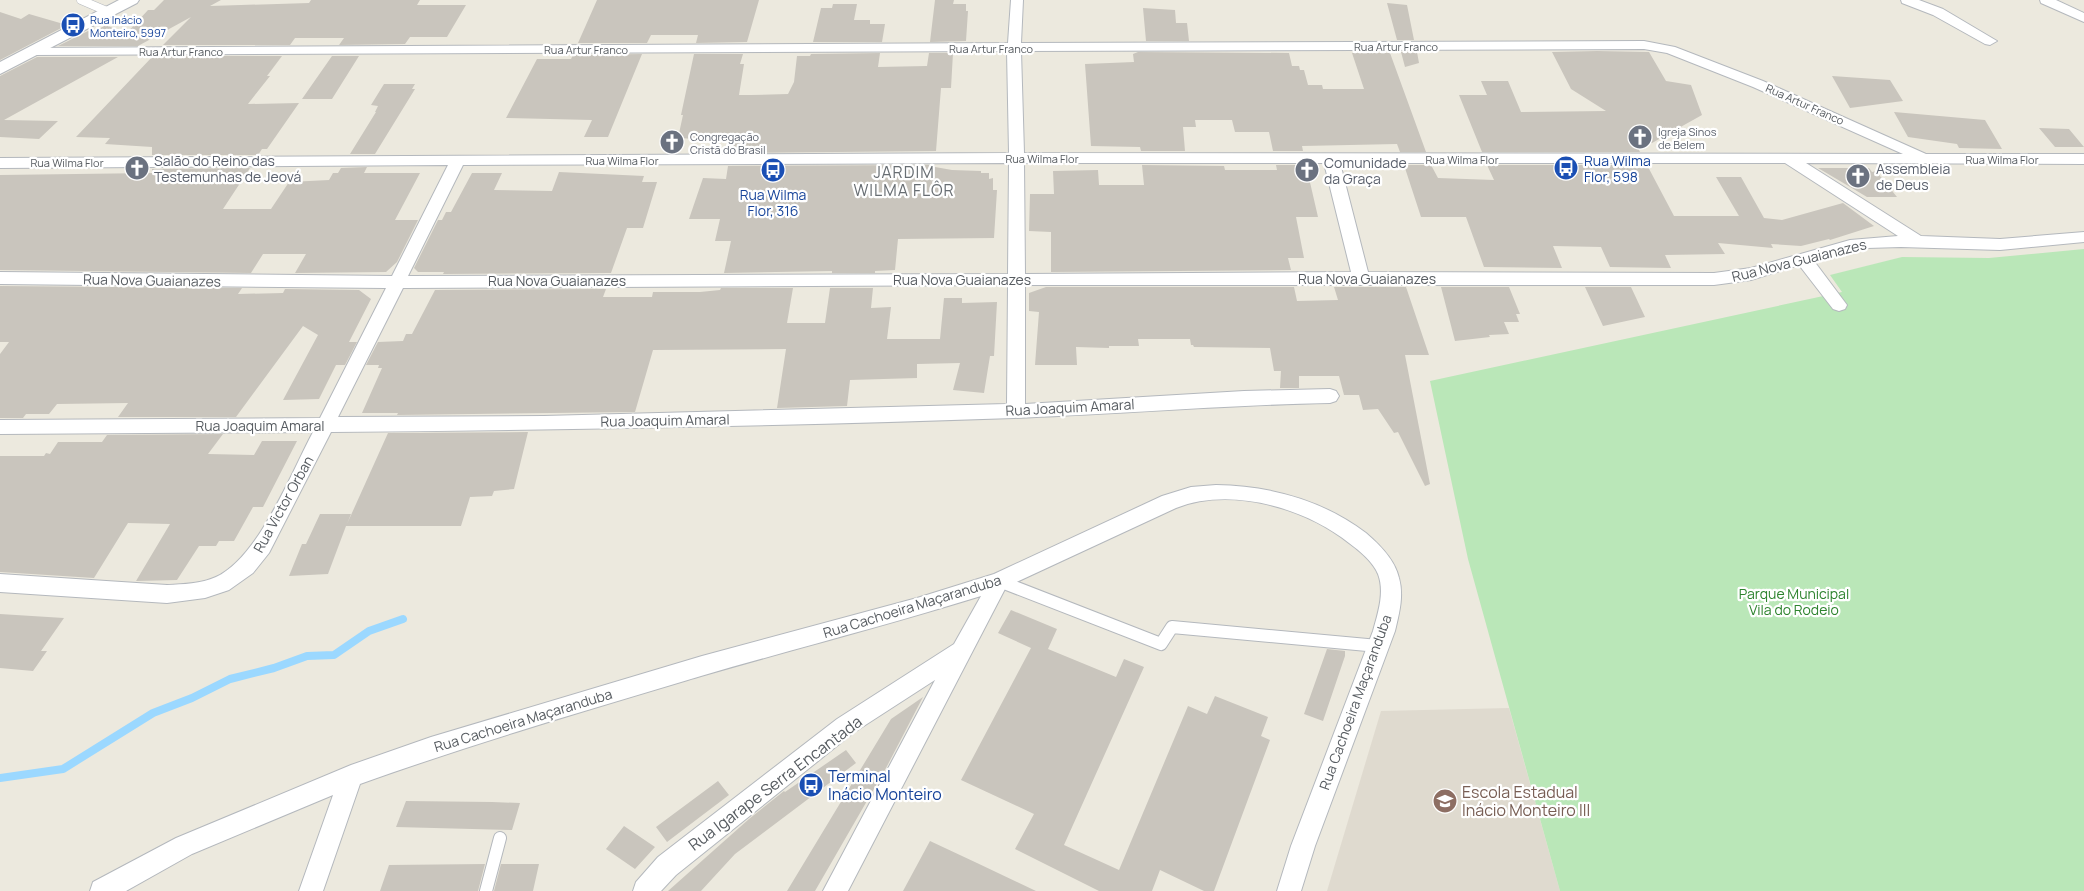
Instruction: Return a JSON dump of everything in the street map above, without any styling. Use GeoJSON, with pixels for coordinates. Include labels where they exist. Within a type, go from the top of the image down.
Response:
{"type":"FeatureCollection","features":[{"type":"Feature","properties":{"kind":"street"},"geometry":{"type":"LineString","coordinates":[[0,69],[131,0]]}},
{"type":"Feature","properties":{"kind":"street"},"geometry":{"type":"LineString","coordinates":[[1016,411],[1018,279],[1014,48],[1017,0]]}},
{"type":"Feature","properties":{"kind":"street"},"geometry":{"type":"LineString","coordinates":[[1907,0],[1938,12],[1990,41]]}},
{"type":"Feature","properties":{"kind":"street"},"geometry":{"type":"LineString","coordinates":[[2046,0],[2084,18]]}},
{"type":"Feature","properties":{"kind":"street","name":"Rua Artur Franco"},"geometry":{"type":"LineString","coordinates":[[34,51],[1644,45],[1670,50],[1758,84],[1925,159]]}},
{"type":"Feature","properties":{"kind":"street","name":"Rua Wilma Flor"},"geometry":{"type":"LineString","coordinates":[[0,163],[1017,158],[1331,160],[2084,159]]}},
{"type":"Feature","properties":{"kind":"street"},"geometry":{"type":"LineString","coordinates":[[1788,159],[1918,242]]}},
{"type":"Feature","properties":{"kind":"street"},"geometry":{"type":"LineString","coordinates":[[1331,160],[1361,278]]}},
{"type":"Feature","properties":{"kind":"street","name":"Rua Victor Orban"},"geometry":{"type":"LineString","coordinates":[[0,582],[152,593],[193,592],[225,582],[238,575],[251,561],[264,542],[326,425],[458,161]]}},
{"type":"Feature","properties":{"kind":"street","name":"Rua Nova Guaianazes"},"geometry":{"type":"LineString","coordinates":[[0,278],[397,282],[1361,278],[1714,279],[1750,274],[1864,243],[1882,241],[1991,245],[2084,237]]}},
{"type":"Feature","properties":{"kind":"street"},"geometry":{"type":"LineString","coordinates":[[1803,259],[1839,305]]}},
{"type":"Feature","properties":{"kind":"street","name":"Rua Joaquim Amaral"},"geometry":{"type":"LineString","coordinates":[[0,427],[544,423],[1016,411],[1244,398],[1330,396]]}},
{"type":"Feature","properties":{"kind":"street","name":"Rua Cachoeira Maçaranduba"},"geometry":{"type":"LineString","coordinates":[[108,889],[184,846],[351,776],[431,748],[664,677],[917,607],[999,581],[1168,502],[1193,494],[1228,493],[1278,498],[1305,507],[1341,526],[1370,549],[1389,577],[1391,597],[1378,646],[1303,846],[1289,891]]}},
{"type":"Feature","properties":{"kind":"street","name":"Rua Igarape Serra Encantada"},"geometry":{"type":"LineString","coordinates":[[835,891],[999,581]]}},
{"type":"Feature","properties":{"kind":"street","name":"Rua Igarape Serra Encantada"},"geometry":{"type":"LineString","coordinates":[[644,891],[666,866],[845,726],[962,651]]}},
{"type":"Feature","properties":{"kind":"street"},"geometry":{"type":"LineString","coordinates":[[311,891],[351,776]]}},
{"type":"Feature","properties":{"kind":"lane"},"geometry":{"type":"LineString","coordinates":[[81,0],[109,12]]}},
{"type":"Feature","properties":{"kind":"lane"},"geometry":{"type":"LineString","coordinates":[[999,581],[1161,644],[1172,627],[1378,646]]}},
{"type":"Feature","properties":{"kind":"lane"},"geometry":{"type":"LineString","coordinates":[[486,891],[500,838]]}},
{"type":"Feature","properties":{"kind":"shaded area","name":"Escola Estadual Inácio Monteiro III"},"geometry":{"type":"Polygon","coordinates":[[[1509,708],[1560,891],[1327,891],[1381,711],[1509,708]]]}},
{"type":"Feature","properties":{"kind":"green space","name":"Parque Municipal Vila do Rodeio"},"geometry":{"type":"Polygon","coordinates":[[[2084,249],[2084,891],[1560,891],[1468,559],[1430,381],[1842,292],[1830,275],[1902,257],[1989,258],[2084,249]]]}},
{"type":"Feature","properties":{"kind":"building"},"geometry":{"type":"Polygon","coordinates":[[[164,0],[221,0],[210,6],[309,3],[311,0],[420,0],[417,5],[466,5],[447,37],[410,37],[405,44],[339,45],[344,38],[295,38],[290,45],[163,45],[191,17],[138,46],[58,46],[88,31],[93,32],[106,25],[126,34],[148,10],[154,10],[164,0]]]}},
{"type":"Feature","properties":{"kind":"building"},"geometry":{"type":"Polygon","coordinates":[[[597,0],[759,0],[747,42],[696,43],[698,35],[651,35],[647,43],[578,43],[597,0]]]}},
{"type":"Feature","properties":{"kind":"building"},"geometry":{"type":"Polygon","coordinates":[[[935,0],[954,0],[953,4],[966,4],[966,11],[968,11],[966,41],[930,42],[935,0]]]}},
{"type":"Feature","properties":{"kind":"building"},"geometry":{"type":"Polygon","coordinates":[[[1387,3],[1407,5],[1414,40],[1397,40],[1387,3]]]}},
{"type":"Feature","properties":{"kind":"building"},"geometry":{"type":"Polygon","coordinates":[[[833,4],[857,4],[854,20],[870,20],[870,24],[885,24],[882,42],[813,42],[821,8],[832,8],[833,4]]]}},
{"type":"Feature","properties":{"kind":"building"},"geometry":{"type":"Polygon","coordinates":[[[1143,8],[1175,10],[1176,23],[1187,23],[1189,41],[1146,41],[1143,8]]]}},
{"type":"Feature","properties":{"kind":"building"},"geometry":{"type":"Polygon","coordinates":[[[0,12],[21,19],[29,14],[67,25],[0,60],[0,12]]]}},
{"type":"Feature","properties":{"kind":"building"},"geometry":{"type":"Polygon","coordinates":[[[1138,52],[1289,53],[1292,66],[1299,66],[1300,70],[1304,70],[1308,85],[1322,85],[1323,89],[1364,89],[1352,53],[1390,53],[1426,152],[1400,152],[1397,144],[1302,146],[1303,151],[1273,151],[1269,132],[1235,132],[1232,120],[1195,120],[1196,127],[1183,127],[1185,151],[1141,151],[1140,147],[1091,146],[1085,64],[1134,62],[1133,54],[1138,52]]]}},
{"type":"Feature","properties":{"kind":"building"},"geometry":{"type":"Polygon","coordinates":[[[1401,52],[1417,52],[1419,63],[1405,67],[1401,52]]]}},
{"type":"Feature","properties":{"kind":"building"},"geometry":{"type":"Polygon","coordinates":[[[1552,52],[1649,52],[1666,81],[1691,85],[1702,115],[1652,143],[1635,142],[1640,152],[1482,152],[1459,95],[1487,95],[1481,81],[1508,81],[1521,112],[1606,111],[1571,89],[1552,52]]]}},
{"type":"Feature","properties":{"kind":"building"},"geometry":{"type":"Polygon","coordinates":[[[880,53],[878,67],[927,66],[929,53],[953,53],[951,88],[941,88],[936,151],[730,153],[731,142],[696,142],[696,139],[678,138],[694,54],[743,54],[740,64],[744,64],[739,95],[751,95],[788,94],[794,82],[797,56],[880,53]]]}},
{"type":"Feature","properties":{"kind":"building"},"geometry":{"type":"Polygon","coordinates":[[[642,54],[608,137],[584,137],[592,120],[506,118],[537,59],[571,59],[573,55],[642,54]]]}},
{"type":"Feature","properties":{"kind":"building"},"geometry":{"type":"Polygon","coordinates":[[[153,56],[282,56],[267,76],[270,76],[248,104],[299,103],[267,149],[262,149],[258,155],[152,155],[152,147],[105,144],[110,138],[76,137],[153,56]]]}},
{"type":"Feature","properties":{"kind":"building"},"geometry":{"type":"Polygon","coordinates":[[[332,56],[359,56],[332,99],[302,99],[332,56]]]}},
{"type":"Feature","properties":{"kind":"building"},"geometry":{"type":"Polygon","coordinates":[[[37,57],[118,57],[4,120],[58,121],[39,139],[0,137],[0,76],[37,57]]]}},
{"type":"Feature","properties":{"kind":"building"},"geometry":{"type":"Polygon","coordinates":[[[1832,76],[1890,80],[1903,101],[1850,108],[1832,76]]]}},
{"type":"Feature","properties":{"kind":"building"},"geometry":{"type":"Polygon","coordinates":[[[384,84],[415,84],[412,89],[415,89],[375,154],[350,154],[376,112],[378,106],[371,105],[384,84]]]}},
{"type":"Feature","properties":{"kind":"building"},"geometry":{"type":"Polygon","coordinates":[[[1894,112],[1985,120],[2002,149],[1959,148],[1957,144],[1908,137],[1894,112]]]}},
{"type":"Feature","properties":{"kind":"building"},"geometry":{"type":"Polygon","coordinates":[[[2039,128],[2069,129],[2084,147],[2055,147],[2039,128]]]}},
{"type":"Feature","properties":{"kind":"building"},"geometry":{"type":"Polygon","coordinates":[[[935,165],[935,167],[952,170],[989,173],[989,179],[993,178],[993,190],[997,190],[994,238],[898,239],[895,270],[875,271],[875,273],[832,273],[832,271],[724,273],[731,241],[715,241],[720,219],[689,219],[703,178],[726,179],[728,166],[935,165]]]}},
{"type":"Feature","properties":{"kind":"building"},"geometry":{"type":"Polygon","coordinates":[[[1142,165],[1224,166],[1225,170],[1277,170],[1276,165],[1306,165],[1318,217],[1296,217],[1304,258],[1288,258],[1291,270],[1051,272],[1051,232],[1029,231],[1030,194],[1054,194],[1053,171],[1098,170],[1099,185],[1144,185],[1142,165]]]}},
{"type":"Feature","properties":{"kind":"building"},"geometry":{"type":"Polygon","coordinates":[[[1404,165],[1431,165],[1438,178],[1494,180],[1487,165],[1647,165],[1674,216],[1739,216],[1716,177],[1741,177],[1764,218],[1782,220],[1843,203],[1874,226],[1830,240],[1801,246],[1771,244],[1773,248],[1718,243],[1725,254],[1665,255],[1671,268],[1610,267],[1601,247],[1553,246],[1562,268],[1484,267],[1466,217],[1421,217],[1404,165]]]}},
{"type":"Feature","properties":{"kind":"building"},"geometry":{"type":"Polygon","coordinates":[[[367,167],[364,173],[420,173],[395,220],[418,220],[397,262],[386,272],[295,273],[306,254],[263,254],[251,273],[0,270],[0,175],[152,173],[152,169],[250,168],[223,209],[271,209],[289,182],[329,180],[333,173],[338,173],[341,168],[367,167]]]}},
{"type":"Feature","properties":{"kind":"building"},"geometry":{"type":"Polygon","coordinates":[[[1818,168],[1869,168],[1872,172],[1876,171],[1897,197],[1867,197],[1818,168]]]}},
{"type":"Feature","properties":{"kind":"building"},"geometry":{"type":"Polygon","coordinates":[[[559,172],[644,176],[642,182],[657,182],[643,228],[627,228],[611,273],[443,274],[444,272],[418,272],[414,268],[438,220],[442,220],[446,212],[451,212],[472,173],[502,173],[494,190],[552,191],[559,172]]]}},
{"type":"Feature","properties":{"kind":"building"},"geometry":{"type":"Polygon","coordinates":[[[0,286],[242,288],[238,294],[283,293],[285,289],[359,290],[371,299],[349,342],[357,342],[345,365],[336,365],[319,399],[283,400],[318,335],[303,326],[236,417],[118,417],[128,403],[57,404],[49,414],[26,414],[23,418],[0,418],[0,354],[9,342],[0,342],[0,286]]]}},
{"type":"Feature","properties":{"kind":"building"},"geometry":{"type":"Polygon","coordinates":[[[1046,287],[1294,287],[1297,301],[1338,300],[1334,287],[1406,287],[1429,355],[1405,355],[1430,484],[1425,486],[1398,432],[1394,433],[1378,409],[1363,410],[1359,395],[1344,395],[1339,376],[1299,376],[1299,388],[1280,388],[1281,371],[1274,371],[1270,348],[1194,347],[1191,345],[1190,339],[1138,339],[1139,346],[1109,346],[1109,348],[1076,347],[1077,365],[1035,365],[1039,312],[1029,311],[1029,293],[1046,287]]]}},
{"type":"Feature","properties":{"kind":"building"},"geometry":{"type":"Polygon","coordinates":[[[1441,287],[1509,287],[1520,314],[1516,314],[1519,322],[1504,322],[1509,334],[1489,335],[1490,337],[1455,341],[1441,287]]]}},
{"type":"Feature","properties":{"kind":"building"},"geometry":{"type":"Polygon","coordinates":[[[1585,287],[1631,287],[1645,317],[1603,326],[1585,287]]]}},
{"type":"Feature","properties":{"kind":"building"},"geometry":{"type":"Polygon","coordinates":[[[721,288],[793,288],[787,323],[825,323],[830,288],[873,288],[871,308],[891,307],[887,339],[940,339],[944,298],[962,298],[962,303],[997,302],[994,356],[990,356],[984,393],[953,390],[960,363],[917,364],[917,378],[850,380],[847,406],[777,408],[786,349],[653,350],[635,412],[397,415],[398,413],[362,413],[382,368],[378,368],[379,365],[366,365],[378,342],[403,341],[406,334],[412,334],[435,290],[606,289],[603,297],[652,297],[653,292],[700,292],[720,290],[721,288]]]}},
{"type":"Feature","properties":{"kind":"building"},"geometry":{"type":"Polygon","coordinates":[[[528,432],[514,489],[494,491],[492,496],[470,497],[461,526],[346,526],[328,574],[289,576],[302,544],[306,544],[320,514],[351,514],[347,524],[388,433],[528,432]]]}},
{"type":"Feature","properties":{"kind":"building"},"geometry":{"type":"Polygon","coordinates":[[[223,434],[208,454],[254,455],[262,441],[297,441],[263,507],[253,507],[234,541],[219,541],[216,546],[199,546],[177,580],[136,581],[170,524],[128,523],[94,578],[0,572],[0,456],[44,456],[46,453],[50,454],[58,442],[102,442],[107,435],[223,434]]]}},
{"type":"Feature","properties":{"kind":"building"},"geometry":{"type":"Polygon","coordinates":[[[1011,610],[1057,629],[1048,649],[1116,677],[1124,659],[1144,667],[1064,845],[1119,870],[1188,706],[1207,714],[1215,696],[1268,717],[1261,736],[1270,740],[1214,891],[1204,891],[1160,870],[1152,891],[1099,891],[1015,849],[1034,814],[961,780],[1031,648],[998,633],[1011,610]]]}},
{"type":"Feature","properties":{"kind":"building"},"geometry":{"type":"Polygon","coordinates":[[[0,614],[64,618],[41,651],[47,651],[33,671],[0,668],[0,614]]]}},
{"type":"Feature","properties":{"kind":"building"},"geometry":{"type":"Polygon","coordinates":[[[1327,649],[1345,651],[1345,656],[1323,721],[1304,714],[1327,649]]]}},
{"type":"Feature","properties":{"kind":"building"},"geometry":{"type":"Polygon","coordinates":[[[923,697],[886,768],[815,891],[787,891],[891,719],[923,697]]]}},
{"type":"Feature","properties":{"kind":"building"},"geometry":{"type":"Polygon","coordinates":[[[846,750],[856,763],[735,854],[701,891],[668,891],[749,819],[784,791],[846,750]]]}},
{"type":"Feature","properties":{"kind":"building"},"geometry":{"type":"Polygon","coordinates":[[[718,781],[729,795],[667,842],[656,827],[718,781]]]}},
{"type":"Feature","properties":{"kind":"building"},"geometry":{"type":"Polygon","coordinates":[[[406,801],[520,803],[512,830],[396,827],[406,801]]]}},
{"type":"Feature","properties":{"kind":"building"},"geometry":{"type":"Polygon","coordinates":[[[624,826],[655,847],[635,869],[606,849],[624,826]]]}},
{"type":"Feature","properties":{"kind":"building"},"geometry":{"type":"Polygon","coordinates":[[[930,841],[977,863],[1036,891],[903,891],[930,841]]]}},
{"type":"Feature","properties":{"kind":"building"},"geometry":{"type":"Polygon","coordinates":[[[485,864],[478,891],[380,891],[389,865],[485,864]]]}},
{"type":"Feature","properties":{"kind":"building"},"geometry":{"type":"Polygon","coordinates":[[[501,864],[539,864],[533,891],[494,891],[501,864]]]}},
{"type":"Feature","properties":{"kind":"waterway"},"geometry":{"type":"LineString","coordinates":[[0,778],[63,769],[153,713],[192,698],[230,679],[274,668],[307,656],[334,655],[369,631],[403,619]]}},
{"type":"Feature","properties":{"kind":"place","name":"Rua Inácio Monteiro, 5997"},"geometry":{"type":"Point","coordinates":[73,25]}},
{"type":"Feature","properties":{"kind":"place","name":"Igreja Sinos de Belem"},"geometry":{"type":"Point","coordinates":[1640,137]}},
{"type":"Feature","properties":{"kind":"place","name":"Congregação Cristã do Brasil"},"geometry":{"type":"Point","coordinates":[672,142]}},
{"type":"Feature","properties":{"kind":"place","name":"Salão do Reino das Testemunhas de Jeová"},"geometry":{"type":"Point","coordinates":[137,168]}},
{"type":"Feature","properties":{"kind":"place","name":"Rua Wilma Flor, 598"},"geometry":{"type":"Point","coordinates":[1566,168]}},
{"type":"Feature","properties":{"kind":"place","name":"Rua Wilma Flor, 316"},"geometry":{"type":"Point","coordinates":[773,170]}},
{"type":"Feature","properties":{"kind":"place","name":"Comunidade da Graça"},"geometry":{"type":"Point","coordinates":[1307,170]}},
{"type":"Feature","properties":{"kind":"place","name":"Assembleia de Deus"},"geometry":{"type":"Point","coordinates":[1858,176]}},
{"type":"Feature","properties":{"kind":"place","name":"Terminal Inácio Monteiro"},"geometry":{"type":"Point","coordinates":[811,785]}},
{"type":"Feature","properties":{"kind":"place","name":"Escola Estadual Inácio Monteiro III"},"geometry":{"type":"Point","coordinates":[1445,801]}},
{"type":"Feature","properties":{"kind":"district","name":"JARDIM WILMA FLÔR"},"geometry":{"type":"Point","coordinates":[904,181]}}]}
